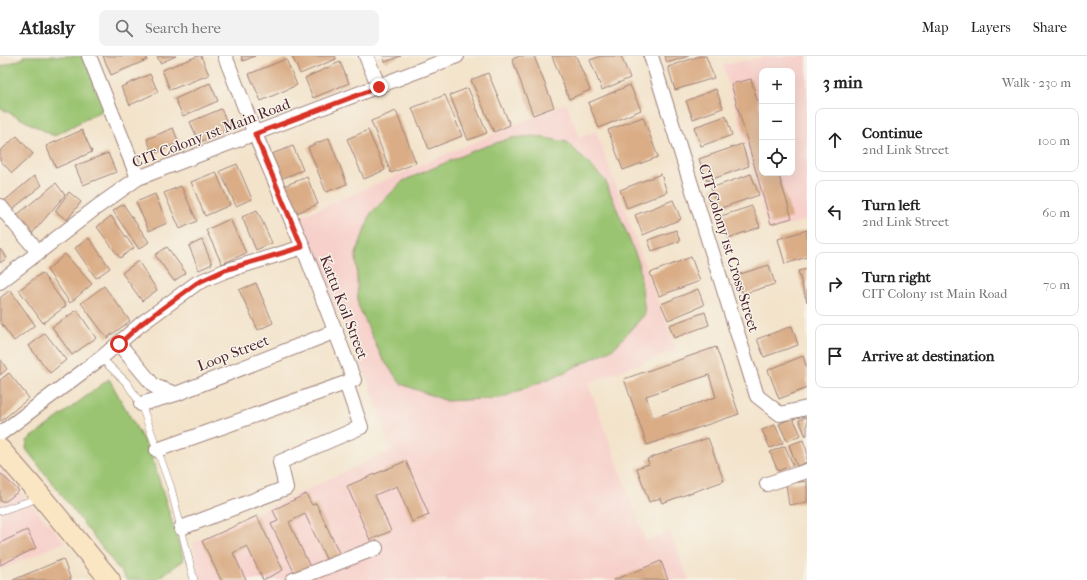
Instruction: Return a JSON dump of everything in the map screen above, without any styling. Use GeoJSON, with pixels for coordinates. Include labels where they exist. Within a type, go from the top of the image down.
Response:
{"type":"FeatureCollection","features":[{"type":"Feature","properties":{"kind":"main road"},"geometry":{"type":"LineString","coordinates":[[0,449],[110,580]]}},
{"type":"Feature","properties":{"kind":"street"},"geometry":{"type":"LineString","coordinates":[[89,56],[138,178]]}},
{"type":"Feature","properties":{"kind":"street","name":"Kattu Koil Street"},"geometry":{"type":"LineString","coordinates":[[181,528],[286,488],[280,462],[361,427],[336,331],[255,134],[226,56]]}},
{"type":"Feature","properties":{"kind":"street"},"geometry":{"type":"LineString","coordinates":[[366,56],[379,87]]}},
{"type":"Feature","properties":{"kind":"street","name":"CIT Colony 1st Main Road"},"geometry":{"type":"LineString","coordinates":[[0,282],[97,207],[138,178],[457,56]]}},
{"type":"Feature","properties":{"kind":"street","name":"CIT Colony 1st Cross Street"},"geometry":{"type":"LineString","coordinates":[[651,56],[757,396],[780,414],[807,408]]}},
{"type":"Feature","properties":{"kind":"street"},"geometry":{"type":"LineString","coordinates":[[0,206],[39,253]]}},
{"type":"Feature","properties":{"kind":"street"},"geometry":{"type":"LineString","coordinates":[[0,434],[102,358],[141,324],[197,283],[225,270],[302,247]]}},
{"type":"Feature","properties":{"kind":"street","name":"Loop Street"},"geometry":{"type":"LineString","coordinates":[[141,404],[176,394],[336,331]]}},
{"type":"Feature","properties":{"kind":"street"},"geometry":{"type":"LineString","coordinates":[[119,344],[154,386],[176,394]]}},
{"type":"Feature","properties":{"kind":"street"},"geometry":{"type":"LineString","coordinates":[[157,450],[350,381]]}},
{"type":"Feature","properties":{"kind":"street"},"geometry":{"type":"LineString","coordinates":[[767,484],[807,471]]}},
{"type":"Feature","properties":{"kind":"street"},"geometry":{"type":"LineString","coordinates":[[293,580],[376,548]]}},
{"type":"Feature","properties":{"kind":"lane"},"geometry":{"type":"LineString","coordinates":[[102,358],[126,382],[141,404],[171,488],[194,580]]}},
{"type":"Feature","properties":{"kind":"lane"},"geometry":{"type":"LineString","coordinates":[[0,511],[30,501],[40,495]]}},
{"type":"Feature","properties":{"kind":"shaded area"},"geometry":{"type":"Polygon","coordinates":[[[769,56],[807,56],[807,220],[769,230],[723,65],[769,56]]]}},
{"type":"Feature","properties":{"kind":"shaded area"},"geometry":{"type":"Polygon","coordinates":[[[566,103],[580,138],[596,131],[676,350],[588,383],[646,541],[670,532],[689,580],[200,580],[193,543],[391,450],[369,383],[297,218],[566,103]]]}},
{"type":"Feature","properties":{"kind":"shaded area"},"geometry":{"type":"Polygon","coordinates":[[[0,469],[65,542],[0,570],[0,469]]]}},
{"type":"Feature","properties":{"kind":"green space"},"geometry":{"type":"Polygon","coordinates":[[[23,56],[86,56],[107,108],[54,136],[0,108],[0,67],[24,58],[23,56]]]}},
{"type":"Feature","properties":{"kind":"green space"},"geometry":{"type":"Polygon","coordinates":[[[534,136],[567,142],[605,180],[639,263],[645,314],[614,348],[563,373],[501,398],[447,401],[401,384],[382,358],[358,305],[356,254],[371,213],[403,181],[475,150],[511,138],[534,136]]]}},
{"type":"Feature","properties":{"kind":"green space"},"geometry":{"type":"Polygon","coordinates":[[[109,379],[151,454],[184,560],[156,580],[127,580],[26,449],[27,441],[109,379]]]}},
{"type":"Feature","properties":{"kind":"building"},"geometry":{"type":"Polygon","coordinates":[[[103,56],[146,56],[147,60],[111,75],[103,56]]]}},
{"type":"Feature","properties":{"kind":"building"},"geometry":{"type":"Polygon","coordinates":[[[157,56],[176,56],[160,63],[157,56]]]}},
{"type":"Feature","properties":{"kind":"building"},"geometry":{"type":"Polygon","coordinates":[[[201,56],[209,75],[170,90],[162,70],[201,56]]]}},
{"type":"Feature","properties":{"kind":"building"},"geometry":{"type":"Polygon","coordinates":[[[241,56],[255,56],[243,61],[241,56]]]}},
{"type":"Feature","properties":{"kind":"building"},"geometry":{"type":"Polygon","coordinates":[[[292,56],[335,56],[336,59],[300,74],[292,56]]]}},
{"type":"Feature","properties":{"kind":"building"},"geometry":{"type":"Polygon","coordinates":[[[383,56],[401,56],[385,62],[383,56]]]}},
{"type":"Feature","properties":{"kind":"building"},"geometry":{"type":"Polygon","coordinates":[[[520,56],[534,56],[554,107],[533,115],[512,59],[520,56]]]}},
{"type":"Feature","properties":{"kind":"building"},"geometry":{"type":"Polygon","coordinates":[[[552,56],[576,56],[590,90],[569,99],[552,56]]]}},
{"type":"Feature","properties":{"kind":"building"},"geometry":{"type":"Polygon","coordinates":[[[601,56],[621,56],[630,78],[602,90],[590,60],[601,56]]]}},
{"type":"Feature","properties":{"kind":"building"},"geometry":{"type":"Polygon","coordinates":[[[665,56],[689,56],[667,63],[665,56]]]}},
{"type":"Feature","properties":{"kind":"building"},"geometry":{"type":"Polygon","coordinates":[[[700,56],[706,56],[714,78],[675,90],[668,67],[700,56]]]}},
{"type":"Feature","properties":{"kind":"building"},"geometry":{"type":"Polygon","coordinates":[[[286,59],[297,85],[261,101],[249,74],[286,59]]]}},
{"type":"Feature","properties":{"kind":"building"},"geometry":{"type":"Polygon","coordinates":[[[340,62],[349,83],[313,98],[305,78],[340,62]]]}},
{"type":"Feature","properties":{"kind":"building"},"geometry":{"type":"Polygon","coordinates":[[[488,73],[510,125],[494,132],[471,80],[488,73]]]}},
{"type":"Feature","properties":{"kind":"building"},"geometry":{"type":"Polygon","coordinates":[[[150,74],[158,92],[130,105],[121,87],[150,74]]]}},
{"type":"Feature","properties":{"kind":"building"},"geometry":{"type":"Polygon","coordinates":[[[751,79],[759,106],[759,176],[779,176],[792,218],[771,224],[731,84],[751,79]]]}},
{"type":"Feature","properties":{"kind":"building"},"geometry":{"type":"Polygon","coordinates":[[[210,83],[218,101],[183,116],[175,99],[210,83]]]}},
{"type":"Feature","properties":{"kind":"building"},"geometry":{"type":"Polygon","coordinates":[[[630,85],[641,110],[599,128],[588,103],[630,85]]]}},
{"type":"Feature","properties":{"kind":"building"},"geometry":{"type":"Polygon","coordinates":[[[468,88],[487,133],[468,140],[450,95],[468,88]]]}},
{"type":"Feature","properties":{"kind":"building"},"geometry":{"type":"Polygon","coordinates":[[[716,89],[723,108],[693,119],[686,101],[716,89]]]}},
{"type":"Feature","properties":{"kind":"building"},"geometry":{"type":"Polygon","coordinates":[[[445,95],[462,136],[429,149],[412,108],[445,95]]]}},
{"type":"Feature","properties":{"kind":"building"},"geometry":{"type":"Polygon","coordinates":[[[221,109],[230,129],[199,142],[190,122],[221,109]]]}},
{"type":"Feature","properties":{"kind":"building"},"geometry":{"type":"Polygon","coordinates":[[[396,111],[416,163],[391,173],[371,121],[396,111]]]}},
{"type":"Feature","properties":{"kind":"building"},"geometry":{"type":"Polygon","coordinates":[[[726,116],[732,135],[701,146],[694,127],[726,116]]]}},
{"type":"Feature","properties":{"kind":"building"},"geometry":{"type":"Polygon","coordinates":[[[643,117],[658,157],[623,170],[608,130],[643,117]]]}},
{"type":"Feature","properties":{"kind":"building"},"geometry":{"type":"Polygon","coordinates":[[[173,128],[179,143],[153,154],[147,139],[173,128]]]}},
{"type":"Feature","properties":{"kind":"building"},"geometry":{"type":"Polygon","coordinates":[[[82,130],[92,152],[56,168],[46,146],[82,130]]]}},
{"type":"Feature","properties":{"kind":"building"},"geometry":{"type":"Polygon","coordinates":[[[368,130],[385,170],[364,179],[347,139],[368,130]]]}},
{"type":"Feature","properties":{"kind":"building"},"geometry":{"type":"Polygon","coordinates":[[[17,136],[33,154],[12,173],[0,160],[0,151],[17,136]]]}},
{"type":"Feature","properties":{"kind":"building"},"geometry":{"type":"Polygon","coordinates":[[[329,138],[347,184],[326,192],[308,147],[329,138]]]}},
{"type":"Feature","properties":{"kind":"building"},"geometry":{"type":"Polygon","coordinates":[[[742,144],[749,166],[707,181],[699,159],[742,144]]]}},
{"type":"Feature","properties":{"kind":"building"},"geometry":{"type":"Polygon","coordinates":[[[293,146],[303,170],[278,180],[269,155],[293,146]]]}},
{"type":"Feature","properties":{"kind":"building"},"geometry":{"type":"Polygon","coordinates":[[[108,153],[116,172],[83,185],[75,166],[108,153]]]}},
{"type":"Feature","properties":{"kind":"building"},"geometry":{"type":"Polygon","coordinates":[[[237,164],[252,199],[236,206],[220,171],[237,164]]]}},
{"type":"Feature","properties":{"kind":"building"},"geometry":{"type":"Polygon","coordinates":[[[216,172],[230,205],[205,216],[191,182],[216,172]]]}},
{"type":"Feature","properties":{"kind":"building"},"geometry":{"type":"Polygon","coordinates":[[[661,174],[667,192],[627,208],[620,190],[661,174]]]}},
{"type":"Feature","properties":{"kind":"building"},"geometry":{"type":"Polygon","coordinates":[[[751,174],[759,195],[718,209],[711,188],[751,174]]]}},
{"type":"Feature","properties":{"kind":"building"},"geometry":{"type":"Polygon","coordinates":[[[34,176],[42,185],[9,212],[2,203],[34,176]]]}},
{"type":"Feature","properties":{"kind":"building"},"geometry":{"type":"Polygon","coordinates":[[[307,177],[318,204],[292,215],[281,187],[307,177]]]}},
{"type":"Feature","properties":{"kind":"building"},"geometry":{"type":"Polygon","coordinates":[[[56,183],[65,195],[29,237],[12,219],[56,183]]]}},
{"type":"Feature","properties":{"kind":"building"},"geometry":{"type":"Polygon","coordinates":[[[181,186],[197,221],[180,229],[164,193],[181,186]]]}},
{"type":"Feature","properties":{"kind":"building"},"geometry":{"type":"Polygon","coordinates":[[[69,192],[81,202],[67,220],[55,211],[69,192]]]}},
{"type":"Feature","properties":{"kind":"building"},"geometry":{"type":"Polygon","coordinates":[[[155,194],[167,223],[149,231],[136,202],[155,194]]]}},
{"type":"Feature","properties":{"kind":"building"},"geometry":{"type":"Polygon","coordinates":[[[673,200],[681,219],[643,235],[635,215],[673,200]]]}},
{"type":"Feature","properties":{"kind":"building"},"geometry":{"type":"Polygon","coordinates":[[[123,204],[149,242],[139,249],[113,211],[123,204]]]}},
{"type":"Feature","properties":{"kind":"building"},"geometry":{"type":"Polygon","coordinates":[[[752,206],[760,227],[728,238],[721,216],[752,206]]]}},
{"type":"Feature","properties":{"kind":"building"},"geometry":{"type":"Polygon","coordinates":[[[257,210],[272,243],[256,250],[242,217],[257,210]]]}},
{"type":"Feature","properties":{"kind":"building"},"geometry":{"type":"Polygon","coordinates":[[[111,216],[134,248],[120,258],[97,227],[111,216]]]}},
{"type":"Feature","properties":{"kind":"building"},"geometry":{"type":"Polygon","coordinates":[[[230,219],[246,253],[222,264],[206,230],[230,219]]]}},
{"type":"Feature","properties":{"kind":"building"},"geometry":{"type":"Polygon","coordinates":[[[676,230],[680,241],[652,251],[648,240],[676,230]]]}},
{"type":"Feature","properties":{"kind":"building"},"geometry":{"type":"Polygon","coordinates":[[[807,230],[807,257],[785,264],[778,239],[807,230]]]}},
{"type":"Feature","properties":{"kind":"building"},"geometry":{"type":"Polygon","coordinates":[[[89,238],[110,268],[96,278],[75,248],[89,238]]]}},
{"type":"Feature","properties":{"kind":"building"},"geometry":{"type":"Polygon","coordinates":[[[202,240],[212,264],[199,270],[189,246],[202,240]]]}},
{"type":"Feature","properties":{"kind":"building"},"geometry":{"type":"Polygon","coordinates":[[[167,247],[186,273],[174,281],[155,255],[167,247]]]}},
{"type":"Feature","properties":{"kind":"building"},"geometry":{"type":"Polygon","coordinates":[[[0,249],[7,258],[0,263],[0,249]]]}},
{"type":"Feature","properties":{"kind":"building"},"geometry":{"type":"Polygon","coordinates":[[[65,254],[92,284],[70,303],[47,270],[65,254]]]}},
{"type":"Feature","properties":{"kind":"building"},"geometry":{"type":"Polygon","coordinates":[[[691,257],[700,281],[659,296],[650,273],[691,257]]]}},
{"type":"Feature","properties":{"kind":"building"},"geometry":{"type":"Polygon","coordinates":[[[138,261],[157,290],[142,301],[122,273],[138,261]]]}},
{"type":"Feature","properties":{"kind":"building"},"geometry":{"type":"Polygon","coordinates":[[[769,265],[775,284],[743,294],[737,275],[769,265]]]}},
{"type":"Feature","properties":{"kind":"building"},"geometry":{"type":"Polygon","coordinates":[[[807,269],[807,302],[798,271],[807,269]]]}},
{"type":"Feature","properties":{"kind":"building"},"geometry":{"type":"Polygon","coordinates":[[[42,273],[66,306],[43,323],[19,290],[42,273]]]}},
{"type":"Feature","properties":{"kind":"building"},"geometry":{"type":"Polygon","coordinates":[[[256,283],[273,323],[258,330],[239,290],[256,283]]]}},
{"type":"Feature","properties":{"kind":"building"},"geometry":{"type":"Polygon","coordinates":[[[104,286],[130,321],[107,338],[81,303],[104,286]]]}},
{"type":"Feature","properties":{"kind":"building"},"geometry":{"type":"Polygon","coordinates":[[[698,289],[704,305],[668,320],[661,304],[698,289]]]}},
{"type":"Feature","properties":{"kind":"building"},"geometry":{"type":"Polygon","coordinates":[[[10,290],[35,325],[14,341],[0,322],[0,298],[10,290]]]}},
{"type":"Feature","properties":{"kind":"building"},"geometry":{"type":"Polygon","coordinates":[[[77,310],[96,338],[72,355],[52,327],[77,310]]]}},
{"type":"Feature","properties":{"kind":"building"},"geometry":{"type":"Polygon","coordinates":[[[705,312],[709,325],[674,338],[669,325],[705,312]]]}},
{"type":"Feature","properties":{"kind":"building"},"geometry":{"type":"Polygon","coordinates":[[[792,326],[798,345],[764,357],[757,339],[792,326]]]}},
{"type":"Feature","properties":{"kind":"building"},"geometry":{"type":"Polygon","coordinates":[[[45,333],[66,360],[50,373],[29,346],[45,333]]]}},
{"type":"Feature","properties":{"kind":"building"},"geometry":{"type":"Polygon","coordinates":[[[716,347],[739,414],[647,445],[624,379],[716,347]],[[709,375],[646,396],[653,418],[716,397],[709,375]]]}},
{"type":"Feature","properties":{"kind":"building"},"geometry":{"type":"Polygon","coordinates":[[[803,356],[807,368],[807,388],[779,399],[768,370],[803,356]]]}},
{"type":"Feature","properties":{"kind":"building"},"geometry":{"type":"Polygon","coordinates":[[[0,359],[7,369],[0,375],[0,359]]]}},
{"type":"Feature","properties":{"kind":"building"},"geometry":{"type":"Polygon","coordinates":[[[9,373],[29,398],[1,421],[0,380],[9,373]]]}},
{"type":"Feature","properties":{"kind":"building"},"geometry":{"type":"Polygon","coordinates":[[[807,417],[807,435],[806,436],[799,420],[807,417]]]}},
{"type":"Feature","properties":{"kind":"building"},"geometry":{"type":"Polygon","coordinates":[[[793,418],[801,435],[787,441],[779,424],[793,418]]]}},
{"type":"Feature","properties":{"kind":"building"},"geometry":{"type":"Polygon","coordinates":[[[775,425],[783,443],[770,448],[762,430],[775,425]]]}},
{"type":"Feature","properties":{"kind":"building"},"geometry":{"type":"Polygon","coordinates":[[[708,438],[724,481],[662,503],[660,498],[649,502],[637,468],[649,464],[647,459],[708,438]]]}},
{"type":"Feature","properties":{"kind":"building"},"geometry":{"type":"Polygon","coordinates":[[[803,440],[807,451],[807,462],[797,466],[789,445],[803,440]]]}},
{"type":"Feature","properties":{"kind":"building"},"geometry":{"type":"Polygon","coordinates":[[[785,446],[793,465],[778,471],[770,452],[785,446]]]}},
{"type":"Feature","properties":{"kind":"building"},"geometry":{"type":"Polygon","coordinates":[[[406,461],[429,515],[412,522],[397,486],[375,495],[391,531],[370,540],[347,486],[406,461]]]}},
{"type":"Feature","properties":{"kind":"building"},"geometry":{"type":"Polygon","coordinates":[[[0,473],[19,491],[6,501],[0,501],[0,473]]]}},
{"type":"Feature","properties":{"kind":"building"},"geometry":{"type":"Polygon","coordinates":[[[807,481],[807,502],[789,505],[786,484],[807,481]]]}},
{"type":"Feature","properties":{"kind":"building"},"geometry":{"type":"Polygon","coordinates":[[[306,494],[312,505],[316,503],[340,555],[327,561],[305,514],[289,522],[311,569],[296,576],[271,524],[278,521],[273,510],[306,494]]]}},
{"type":"Feature","properties":{"kind":"building"},"geometry":{"type":"Polygon","coordinates":[[[257,516],[283,570],[263,580],[247,546],[233,553],[246,580],[221,580],[202,541],[257,516]]]}},
{"type":"Feature","properties":{"kind":"building"},"geometry":{"type":"Polygon","coordinates":[[[27,530],[36,548],[0,565],[0,543],[27,530]]]}},
{"type":"Feature","properties":{"kind":"building"},"geometry":{"type":"Polygon","coordinates":[[[63,559],[71,580],[13,580],[63,559]]]}},
{"type":"Feature","properties":{"kind":"building"},"geometry":{"type":"Polygon","coordinates":[[[661,561],[668,580],[614,580],[661,561]]]}},
{"type":"Feature","properties":{"kind":"route"},"geometry":{"type":"LineString","coordinates":[[119,344],[141,324],[168,306],[197,283],[225,270],[302,247],[255,134],[379,87]]}}]}
